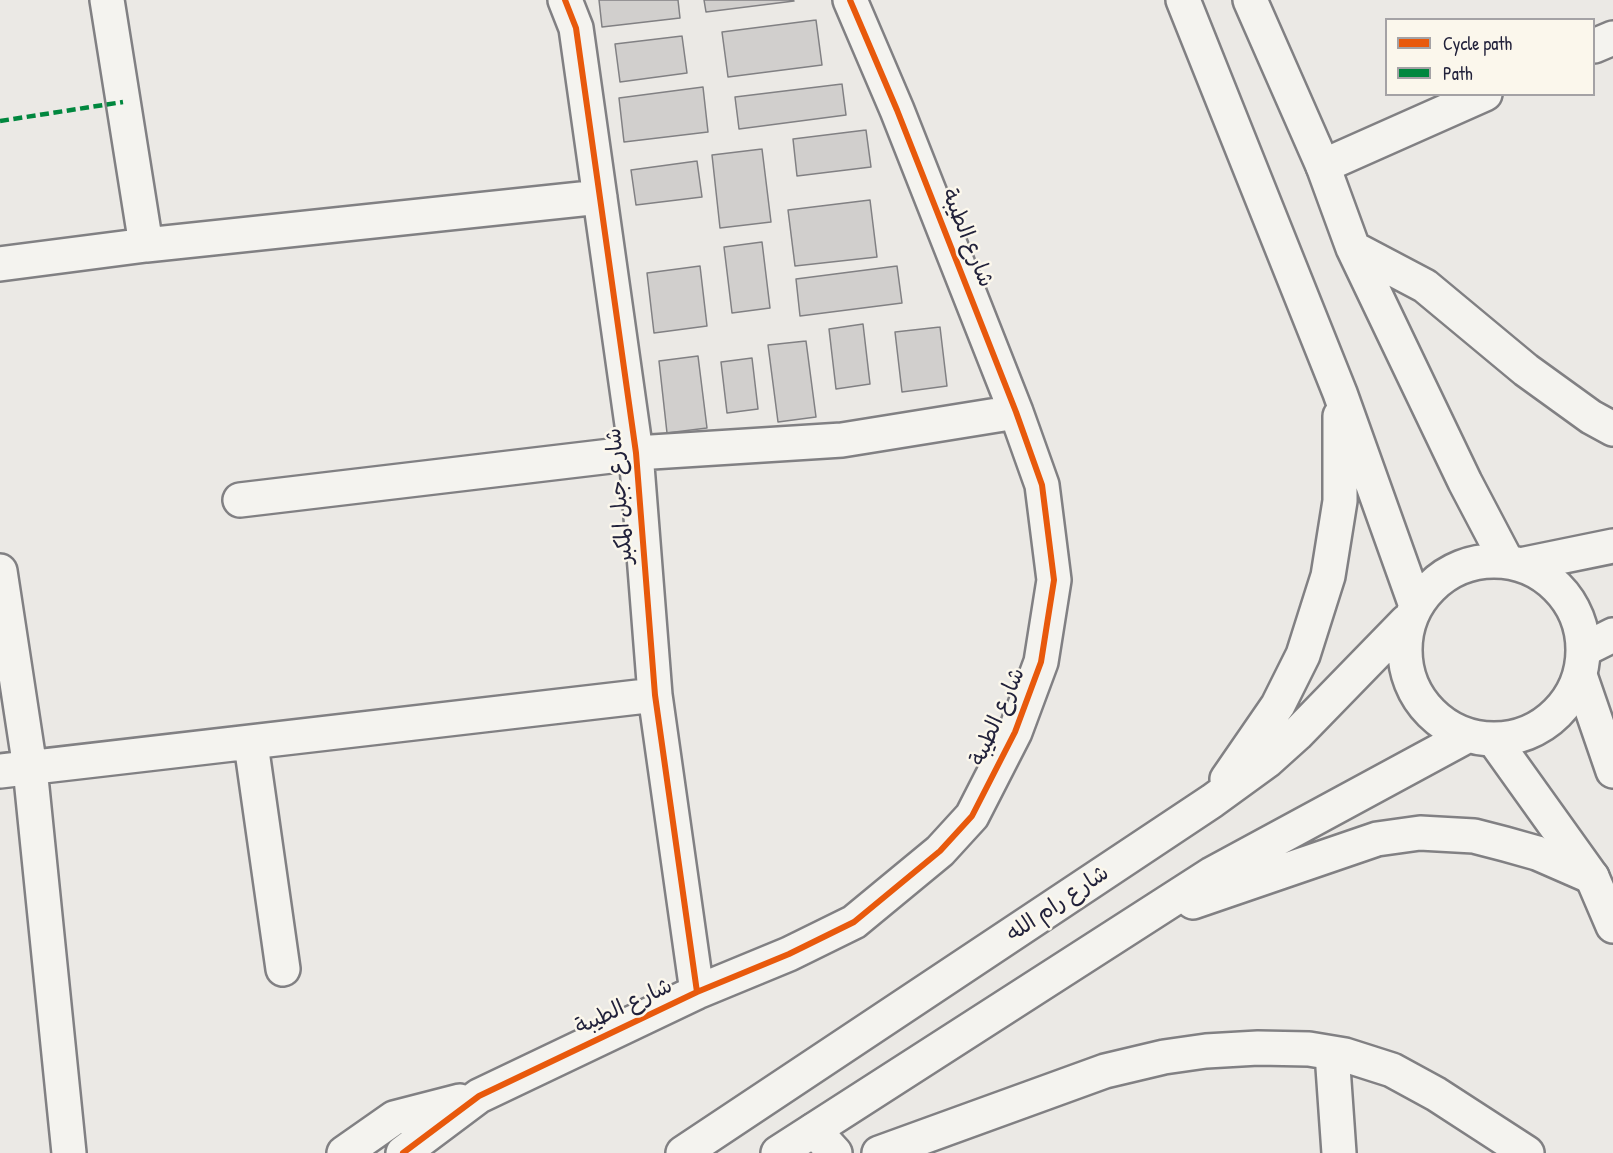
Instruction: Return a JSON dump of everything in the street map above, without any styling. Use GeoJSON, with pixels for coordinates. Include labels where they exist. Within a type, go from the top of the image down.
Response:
{"type":"FeatureCollection","features":[{"type":"Feature","properties":{"kind":"street"},"geometry":{"type":"LineString","coordinates":[[107,0],[146,244]]}},
{"type":"Feature","properties":{"kind":"street","name":"شارع جبل المكبر"},"geometry":{"type":"LineString","coordinates":[[565,0],[576,28],[636,453],[655,696],[697,992]]}},
{"type":"Feature","properties":{"kind":"street","name":"شارع الطيبة"},"geometry":{"type":"LineString","coordinates":[[344,1153],[394,1118],[479,1096],[697,992],[789,954],[855,922],[940,851],[972,816],[1015,732],[1041,662],[1054,580],[1042,485],[1016,412],[897,110],[850,0]]}},
{"type":"Feature","properties":{"kind":"street"},"geometry":{"type":"LineString","coordinates":[[1183,0],[1340,393],[1411,613],[1406,658],[1413,687],[1442,724],[1479,738],[1517,736],[1541,725],[1562,708],[1593,654]]}},
{"type":"Feature","properties":{"kind":"street"},"geometry":{"type":"LineString","coordinates":[[1250,0],[1323,166],[1353,248],[1515,562],[1548,577],[1565,596],[1577,616],[1593,654],[1613,771]]}},
{"type":"Feature","properties":{"kind":"street"},"geometry":{"type":"LineString","coordinates":[[1595,45],[1613,38]]}},
{"type":"Feature","properties":{"kind":"street"},"geometry":{"type":"LineString","coordinates":[[1323,166],[1480,96]]}},
{"type":"Feature","properties":{"kind":"street"},"geometry":{"type":"LineString","coordinates":[[0,264],[146,244],[600,197]]}},
{"type":"Feature","properties":{"kind":"street"},"geometry":{"type":"LineString","coordinates":[[1353,248],[1425,286],[1526,370],[1591,417],[1613,429]]}},
{"type":"Feature","properties":{"kind":"street"},"geometry":{"type":"LineString","coordinates":[[1212,801],[1278,705],[1303,655],[1328,576],[1340,501],[1340,393]]}},
{"type":"Feature","properties":{"kind":"street"},"geometry":{"type":"LineString","coordinates":[[240,500],[636,453],[842,440],[1016,412]]}},
{"type":"Feature","properties":{"kind":"street"},"geometry":{"type":"LineString","coordinates":[[1411,613],[1433,583],[1454,571],[1478,563],[1515,562],[1613,546]]}},
{"type":"Feature","properties":{"kind":"street"},"geometry":{"type":"LineString","coordinates":[[0,572],[15,770],[69,1153]]}},
{"type":"Feature","properties":{"kind":"street","name":"شارع رام الله"},"geometry":{"type":"LineString","coordinates":[[683,1153],[1212,801],[1297,734],[1411,613]]}},
{"type":"Feature","properties":{"kind":"street"},"geometry":{"type":"LineString","coordinates":[[15,770],[655,696]]}},
{"type":"Feature","properties":{"kind":"street"},"geometry":{"type":"LineString","coordinates":[[1479,738],[1592,877],[1613,926]]}},
{"type":"Feature","properties":{"kind":"street"},"geometry":{"type":"LineString","coordinates":[[778,1153],[825,1142],[1132,923],[1212,874],[1479,738]]}},
{"type":"Feature","properties":{"kind":"street"},"geometry":{"type":"LineString","coordinates":[[251,744],[283,969]]}},
{"type":"Feature","properties":{"kind":"street"},"geometry":{"type":"LineString","coordinates":[[1132,923],[1377,839],[1420,833],[1474,836],[1538,853],[1592,877]]}},
{"type":"Feature","properties":{"kind":"street"},"geometry":{"type":"LineString","coordinates":[[879,1153],[1105,1071],[1164,1057],[1206,1051],[1258,1048],[1332,1053],[1392,1070],[1436,1094],[1527,1153]]}},
{"type":"Feature","properties":{"kind":"street"},"geometry":{"type":"LineString","coordinates":[[1332,1053],[1339,1153]]}},
{"type":"Feature","properties":{"kind":"street","name":"شارع الطيبة"},"geometry":{"type":"LineString","coordinates":[[403,1153],[479,1096]]}},
{"type":"Feature","properties":{"kind":"building"},"geometry":{"type":"Polygon","coordinates":[[[599,0],[678,0],[680,18],[602,27],[599,0]]]}},
{"type":"Feature","properties":{"kind":"building"},"geometry":{"type":"Polygon","coordinates":[[[704,0],[793,0],[794,1],[706,12],[704,0]]]}},
{"type":"Feature","properties":{"kind":"building"},"geometry":{"type":"Polygon","coordinates":[[[816,20],[822,65],[728,77],[722,32],[816,20]]]}},
{"type":"Feature","properties":{"kind":"building"},"geometry":{"type":"Polygon","coordinates":[[[682,36],[687,73],[620,82],[615,44],[682,36]]]}},
{"type":"Feature","properties":{"kind":"building"},"geometry":{"type":"Polygon","coordinates":[[[842,84],[846,115],[739,129],[735,97],[842,84]]]}},
{"type":"Feature","properties":{"kind":"building"},"geometry":{"type":"Polygon","coordinates":[[[703,87],[708,132],[624,142],[619,98],[703,87]]]}},
{"type":"Feature","properties":{"kind":"building"},"geometry":{"type":"Polygon","coordinates":[[[866,130],[871,167],[797,176],[793,139],[866,130]]]}},
{"type":"Feature","properties":{"kind":"building"},"geometry":{"type":"Polygon","coordinates":[[[762,149],[771,222],[720,228],[712,155],[762,149]]]}},
{"type":"Feature","properties":{"kind":"building"},"geometry":{"type":"Polygon","coordinates":[[[697,161],[702,197],[636,205],[631,170],[697,161]]]}},
{"type":"Feature","properties":{"kind":"building"},"geometry":{"type":"Polygon","coordinates":[[[870,200],[877,257],[795,266],[788,210],[870,200]]]}},
{"type":"Feature","properties":{"kind":"building"},"geometry":{"type":"Polygon","coordinates":[[[762,242],[770,308],[732,313],[724,247],[762,242]]]}},
{"type":"Feature","properties":{"kind":"building"},"geometry":{"type":"Polygon","coordinates":[[[700,266],[707,326],[654,333],[647,273],[700,266]]]}},
{"type":"Feature","properties":{"kind":"building"},"geometry":{"type":"Polygon","coordinates":[[[897,266],[902,303],[800,316],[796,279],[897,266]]]}},
{"type":"Feature","properties":{"kind":"building"},"geometry":{"type":"Polygon","coordinates":[[[863,324],[870,384],[836,389],[829,329],[863,324]]]}},
{"type":"Feature","properties":{"kind":"building"},"geometry":{"type":"Polygon","coordinates":[[[940,327],[947,386],[902,392],[895,332],[940,327]]]}},
{"type":"Feature","properties":{"kind":"building"},"geometry":{"type":"Polygon","coordinates":[[[806,341],[816,417],[778,422],[768,345],[806,341]]]}},
{"type":"Feature","properties":{"kind":"building"},"geometry":{"type":"Polygon","coordinates":[[[698,356],[707,428],[667,433],[659,361],[698,356]]]}},
{"type":"Feature","properties":{"kind":"building"},"geometry":{"type":"Polygon","coordinates":[[[752,358],[758,409],[727,413],[721,362],[752,358]]]}},
{"type":"Feature","properties":{"kind":"marked path"},"geometry":{"type":"LineString","coordinates":[[0,121],[123,102]]}},
{"type":"Feature","properties":{"kind":"cycle path"},"geometry":{"type":"LineString","coordinates":[[565,0],[576,28],[636,453],[655,695],[697,992]]}},
{"type":"Feature","properties":{"kind":"cycle path"},"geometry":{"type":"LineString","coordinates":[[403,1153],[479,1096],[697,992],[789,954],[854,922],[940,851],[972,816],[1015,732],[1041,662],[1054,580],[1042,485],[1016,412],[897,110],[850,0]]}}]}
